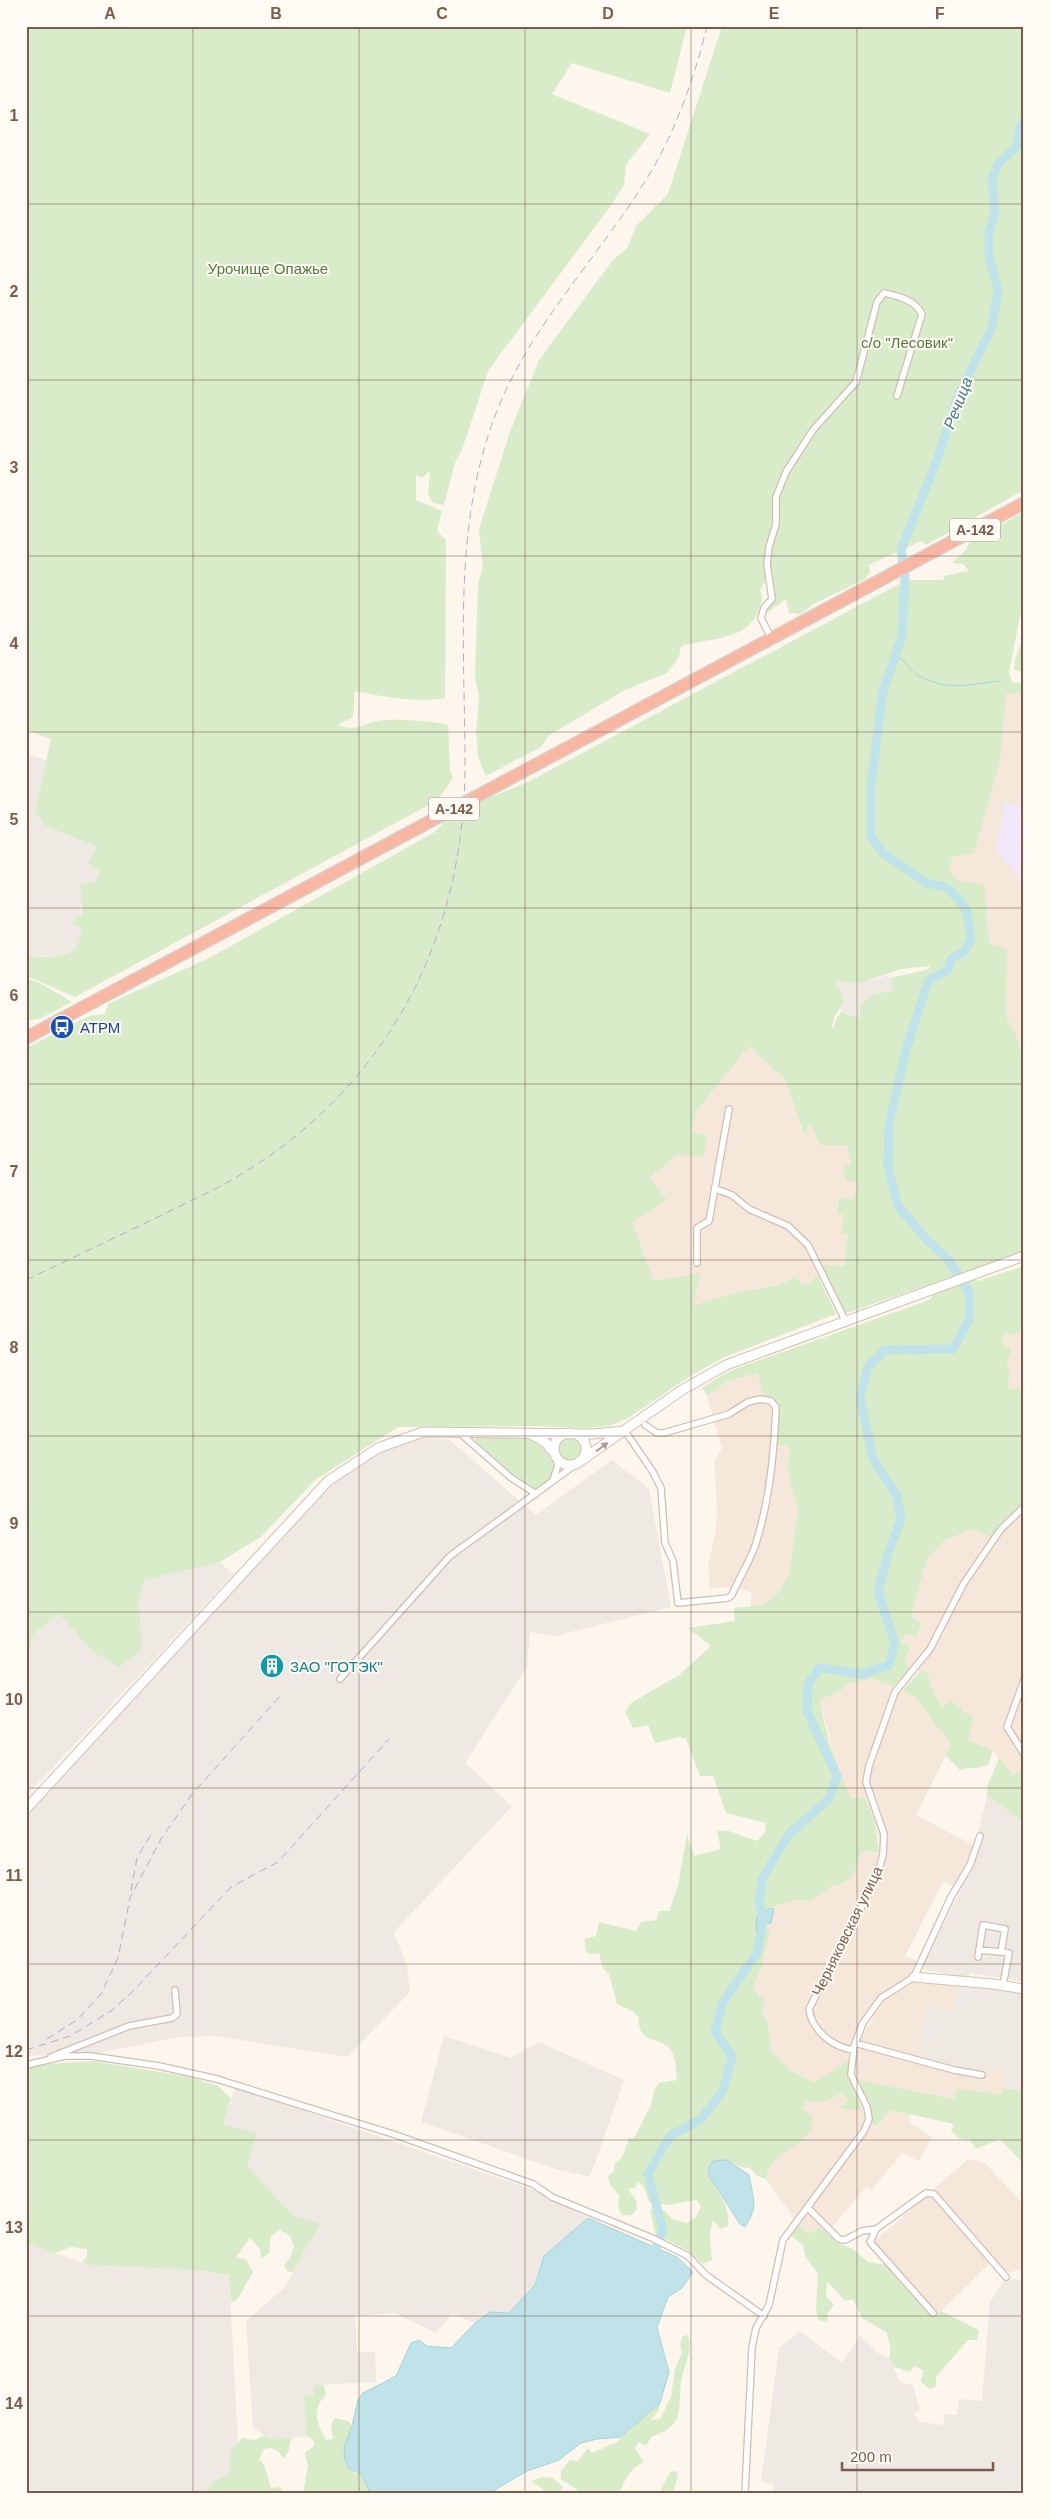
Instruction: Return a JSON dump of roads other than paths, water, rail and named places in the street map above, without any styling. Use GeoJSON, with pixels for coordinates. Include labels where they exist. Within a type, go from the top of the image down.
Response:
{"type":"FeatureCollection","features":[{"type":"Feature","properties":{"kind":"highway","name":"А-142"},"geometry":{"type":"LineString","coordinates":[[26,1038],[1024,503]]}},
{"type":"Feature","properties":{"kind":"street"},"geometry":{"type":"LineString","coordinates":[[771,638],[761,618],[764,608],[772,599],[766,564],[768,547],[776,524],[776,496],[786,472],[809,437],[856,382],[877,302],[884,293],[910,301],[919,307],[922,314],[897,396]]}},
{"type":"Feature","properties":{"kind":"street"},"geometry":{"type":"LineString","coordinates":[[697,1264],[697,1228],[709,1221],[716,1189],[728,1109]]}},
{"type":"Feature","properties":{"kind":"street"},"geometry":{"type":"LineString","coordinates":[[716,1189],[732,1194],[749,1209],[788,1226],[808,1245],[845,1320]]}},
{"type":"Feature","properties":{"kind":"street"},"geometry":{"type":"LineString","coordinates":[[340,1679],[450,1556],[682,1390],[726,1365],[1024,1256]]}},
{"type":"Feature","properties":{"kind":"street"},"geometry":{"type":"LineString","coordinates":[[625,1431],[653,1472],[661,1488],[665,1543],[673,1561],[678,1603],[728,1598],[732,1595],[756,1544],[767,1501],[772,1475],[776,1407],[771,1401],[760,1399],[748,1402],[729,1414],[664,1433],[657,1433],[646,1425]]}},
{"type":"Feature","properties":{"kind":"street"},"geometry":{"type":"LineString","coordinates":[[26,1809],[328,1482],[378,1448],[423,1432],[521,1431],[599,1434],[625,1431]]}},
{"type":"Feature","properties":{"kind":"street"},"geometry":{"type":"LineString","coordinates":[[521,1431],[542,1440],[555,1455],[565,1464],[579,1462],[585,1455],[585,1446],[581,1437],[572,1434],[558,1439],[555,1447],[555,1455],[558,1468],[552,1482]]}},
{"type":"Feature","properties":{"kind":"street"},"geometry":{"type":"LineString","coordinates":[[458,1432],[510,1478],[536,1494]]}},
{"type":"Feature","properties":{"kind":"street","name":"Черняковская улица"},"geometry":{"type":"LineString","coordinates":[[853,2050],[832,2044],[814,2022],[809,2009],[876,1879],[883,1855],[884,1834],[866,1782],[869,1766],[895,1692],[930,1649],[964,1583],[1001,1528],[1024,1507]]}},
{"type":"Feature","properties":{"kind":"street"},"geometry":{"type":"LineString","coordinates":[[1024,1680],[1007,1727],[1024,1754]]}},
{"type":"Feature","properties":{"kind":"street"},"geometry":{"type":"LineString","coordinates":[[744,2493],[752,2348],[756,2328],[769,2306],[783,2240],[864,2131],[869,2119],[867,2107],[851,2075],[855,2043],[863,2023],[881,1998],[914,1977],[951,1897],[970,1865],[980,1836]]}},
{"type":"Feature","properties":{"kind":"street"},"geometry":{"type":"LineString","coordinates":[[978,1957],[983,1925],[1005,1929],[1001,1952]]}},
{"type":"Feature","properties":{"kind":"street"},"geometry":{"type":"LineString","coordinates":[[979,1950],[1009,1953],[1003,1986]]}},
{"type":"Feature","properties":{"kind":"street"},"geometry":{"type":"LineString","coordinates":[[914,1977],[1024,1989]]}},
{"type":"Feature","properties":{"kind":"street"},"geometry":{"type":"LineString","coordinates":[[37,2062],[129,2026],[172,2018],[176,2014],[174,1990]]}},
{"type":"Feature","properties":{"kind":"street"},"geometry":{"type":"LineString","coordinates":[[855,2043],[954,2070],[982,2074]]}},
{"type":"Feature","properties":{"kind":"street"},"geometry":{"type":"LineString","coordinates":[[26,2065],[65,2056],[91,2056],[159,2066],[250,2088],[500,2171],[533,2184],[552,2197],[652,2238],[688,2256],[706,2275],[764,2316]]}},
{"type":"Feature","properties":{"kind":"street"},"geometry":{"type":"LineString","coordinates":[[808,2208],[839,2239],[845,2240],[862,2231],[876,2228],[926,2193],[934,2194],[1006,2277]]}},
{"type":"Feature","properties":{"kind":"street"},"geometry":{"type":"LineString","coordinates":[[876,2228],[870,2242],[933,2313]]}},
{"type":"Feature","properties":{"kind":"water"},"geometry":{"type":"Polygon","coordinates":[[[769,1908],[774,1909],[771,1923],[761,1924],[762,1934],[759,1936],[756,1929],[757,1917],[769,1908]]]}},
{"type":"Feature","properties":{"kind":"water"},"geometry":{"type":"Polygon","coordinates":[[[727,2160],[749,2175],[754,2202],[752,2213],[745,2227],[740,2224],[709,2176],[709,2167],[713,2161],[727,2160]]]}},
{"type":"Feature","properties":{"kind":"water"},"geometry":{"type":"Polygon","coordinates":[[[588,2218],[677,2257],[693,2272],[682,2288],[668,2297],[657,2327],[669,2372],[660,2403],[621,2437],[597,2439],[581,2443],[559,2460],[527,2471],[496,2489],[495,2493],[370,2493],[362,2475],[349,2468],[345,2459],[344,2448],[352,2426],[358,2400],[363,2393],[396,2376],[411,2343],[419,2340],[427,2346],[451,2348],[475,2323],[490,2312],[509,2313],[535,2285],[544,2256],[588,2218]]]}},
{"type":"Feature","properties":{"kind":"waterway","name":"Речица"},"geometry":{"type":"LineString","coordinates":[[656,2248],[663,2230],[648,2174],[670,2136],[701,2119],[723,2091],[732,2056],[715,2032],[723,2002],[757,1953],[762,1927],[762,1913],[759,1903],[762,1879],[789,1834],[829,1799],[837,1776],[807,1711],[808,1684],[819,1668],[863,1674],[889,1665],[895,1644],[878,1591],[888,1554],[901,1519],[897,1496],[873,1459],[860,1398],[868,1367],[885,1350],[953,1349],[969,1320],[969,1292],[948,1259],[927,1240],[898,1206],[888,1167],[889,1124],[906,1050],[929,980],[948,970],[951,959],[964,952],[971,939],[967,912],[960,900],[947,888],[927,883],[883,853],[871,837],[871,787],[883,691],[902,636],[905,578],[901,550],[938,457],[958,396],[992,327],[998,290],[989,256],[989,232],[995,214],[992,179],[998,164],[1017,146],[1020,127],[1024,121]]}},
{"type":"Feature","properties":{"kind":"waterway"},"geometry":{"type":"LineString","coordinates":[[896,656],[903,660],[919,676],[940,684],[959,686],[999,681]]}},
{"type":"Feature","properties":{"kind":"railway"},"geometry":{"type":"LineString","coordinates":[[26,1280],[220,1186],[240,1175],[292,1139],[338,1097],[377,1051],[408,1000],[433,946],[451,888],[461,827],[465,764],[463,640],[466,558],[477,476],[488,436],[502,398],[541,328],[612,230],[656,163],[686,96],[707,26]]}},
{"type":"Feature","properties":{"kind":"railway"},"geometry":{"type":"LineString","coordinates":[[47,2039],[77,2020],[101,1994],[118,1958],[130,1898],[161,1839],[193,1793],[282,1694]]}},
{"type":"Feature","properties":{"kind":"railway"},"geometry":{"type":"LineString","coordinates":[[26,2050],[70,2036],[111,2011],[132,1992],[231,1887],[278,1862],[389,1739]]}},
{"type":"Feature","properties":{"kind":"railway"},"geometry":{"type":"LineString","coordinates":[[131,1891],[137,1858],[153,1831]]}},
{"type":"Feature","properties":{"kind":"place","name":"АТРМ"},"geometry":{"type":"Point","coordinates":[62,1027]}},
{"type":"Feature","properties":{"kind":"place","name":"ЗАО \"ГОТЭК\""},"geometry":{"type":"Point","coordinates":[272,1666]}},
{"type":"Feature","properties":{"kind":"park label","name":"Урочище Опажье"},"geometry":{"type":"Point","coordinates":[268,268]}},
{"type":"Feature","properties":{"kind":"park label","name":"с/о \"Лесовик\""},"geometry":{"type":"Point","coordinates":[907,342]}}]}
